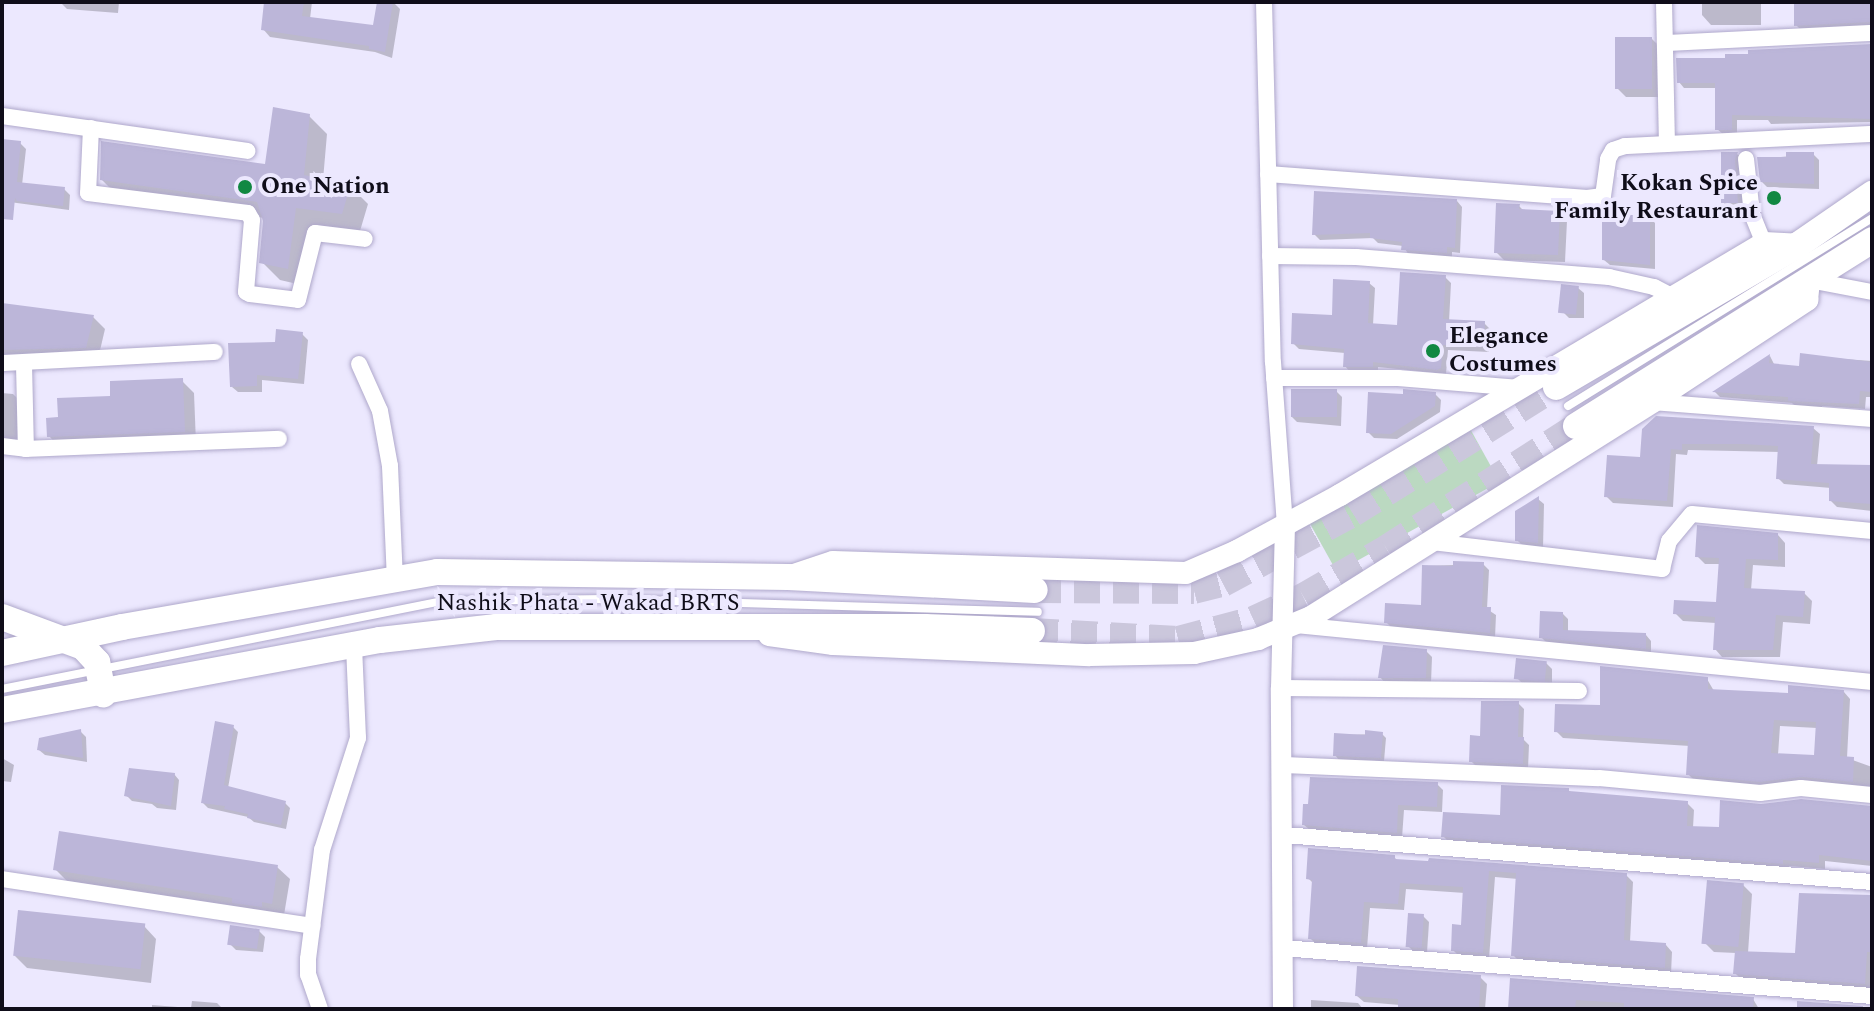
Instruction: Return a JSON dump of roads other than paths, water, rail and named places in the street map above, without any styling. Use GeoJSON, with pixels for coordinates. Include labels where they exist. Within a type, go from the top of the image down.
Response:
{"type":"FeatureCollection","features":[{"type":"Feature","properties":{"kind":"main road"},"geometry":{"type":"LineString","coordinates":[[1567,407],[1872,194]]}},
{"type":"Feature","properties":{"kind":"main road"},"geometry":{"type":"LineString","coordinates":[[1567,407],[1809,280],[1872,240]]}},
{"type":"Feature","properties":{"kind":"main road"},"geometry":{"type":"LineString","coordinates":[[788,577],[833,562],[1186,573],[1237,551],[1285,525],[1523,388],[1764,243],[1798,245]]}},
{"type":"Feature","properties":{"kind":"main road"},"geometry":{"type":"LineString","coordinates":[[735,627],[833,644],[1090,655],[1194,653],[1258,639],[1311,617],[1652,402],[1807,300],[1809,280]]}},
{"type":"Feature","properties":{"kind":"main road"},"geometry":{"type":"LineString","coordinates":[[2,653],[122,627],[437,572],[788,577],[1035,611]]}},
{"type":"Feature","properties":{"kind":"main road"},"geometry":{"type":"LineString","coordinates":[[2,710],[101,682],[496,627],[925,627],[1035,611]]}},
{"type":"Feature","properties":{"kind":"main road"},"geometry":{"type":"LineString","coordinates":[[2,617],[67,640],[90,654],[101,682]]}},
{"type":"Feature","properties":{"kind":"street"},"geometry":{"type":"LineString","coordinates":[[1264,2],[1274,378],[1285,525],[1288,626],[1281,688],[1284,765],[1283,1009]]}},
{"type":"Feature","properties":{"kind":"street"},"geometry":{"type":"LineString","coordinates":[[1664,2],[1667,144]]}},
{"type":"Feature","properties":{"kind":"street"},"geometry":{"type":"LineString","coordinates":[[1665,43],[1872,33]]}},
{"type":"Feature","properties":{"kind":"street"},"geometry":{"type":"LineString","coordinates":[[2,116],[248,151]]}},
{"type":"Feature","properties":{"kind":"street"},"geometry":{"type":"LineString","coordinates":[[91,128],[88,193],[248,213],[252,220],[246,292],[250,294],[298,300],[315,233],[365,239]]}},
{"type":"Feature","properties":{"kind":"street"},"geometry":{"type":"LineString","coordinates":[[1268,174],[1587,198],[1603,196],[1608,159],[1613,150],[1667,144],[1872,134]]}},
{"type":"Feature","properties":{"kind":"street"},"geometry":{"type":"LineString","coordinates":[[1746,159],[1752,214],[1764,243]]}},
{"type":"Feature","properties":{"kind":"street"},"geometry":{"type":"LineString","coordinates":[[1270,256],[1356,257],[1609,277],[1654,287],[1672,296]]}},
{"type":"Feature","properties":{"kind":"street"},"geometry":{"type":"LineString","coordinates":[[1809,280],[1872,292]]}},
{"type":"Feature","properties":{"kind":"street"},"geometry":{"type":"LineString","coordinates":[[2,363],[215,352]]}},
{"type":"Feature","properties":{"kind":"street"},"geometry":{"type":"LineString","coordinates":[[24,364],[26,449]]}},
{"type":"Feature","properties":{"kind":"street"},"geometry":{"type":"LineString","coordinates":[[359,364],[380,411],[390,466],[395,579]]}},
{"type":"Feature","properties":{"kind":"street"},"geometry":{"type":"LineString","coordinates":[[1274,378],[1398,378],[1523,388]]}},
{"type":"Feature","properties":{"kind":"street"},"geometry":{"type":"LineString","coordinates":[[1652,402],[1872,419]]}},
{"type":"Feature","properties":{"kind":"street"},"geometry":{"type":"LineString","coordinates":[[2,446],[26,449],[279,439]]}},
{"type":"Feature","properties":{"kind":"street"},"geometry":{"type":"LineString","coordinates":[[1432,542],[1662,569],[1669,541],[1692,514],[1872,531]]}},
{"type":"Feature","properties":{"kind":"street"},"geometry":{"type":"LineString","coordinates":[[1288,626],[1872,682]]}},
{"type":"Feature","properties":{"kind":"street"},"geometry":{"type":"LineString","coordinates":[[320,1009],[308,975],[312,926],[322,850],[358,738],[354,646]]}},
{"type":"Feature","properties":{"kind":"street"},"geometry":{"type":"LineString","coordinates":[[1281,688],[1579,691]]}},
{"type":"Feature","properties":{"kind":"street"},"geometry":{"type":"LineString","coordinates":[[1284,765],[1599,778],[1760,793],[1801,788],[1872,795]]}},
{"type":"Feature","properties":{"kind":"street"},"geometry":{"type":"LineString","coordinates":[[1284,835],[1872,882]]}},
{"type":"Feature","properties":{"kind":"street"},"geometry":{"type":"LineString","coordinates":[[2,879],[312,926]]}},
{"type":"Feature","properties":{"kind":"street"},"geometry":{"type":"LineString","coordinates":[[1283,948],[1872,996]]}},
{"type":"Feature","properties":{"kind":"lane"},"geometry":{"type":"LineString","coordinates":[[1567,407],[1872,218]]}},
{"type":"Feature","properties":{"kind":"lane","name":"Nashik Phata - Wakad BRTS"},"geometry":{"type":"LineString","coordinates":[[2,689],[101,682],[444,601],[607,599],[1035,611]]}},
{"type":"Feature","properties":{"kind":"tunnel"},"geometry":{"type":"LineString","coordinates":[[1035,590],[1194,591],[1223,584],[1353,514],[1556,387]]}},
{"type":"Feature","properties":{"kind":"tunnel"},"geometry":{"type":"LineString","coordinates":[[1032,631],[1178,639],[1253,619],[1303,596],[1386,548],[1576,426]]}},
{"type":"Feature","properties":{"kind":"place","name":"One Nation"},"geometry":{"type":"Point","coordinates":[245,187]}},
{"type":"Feature","properties":{"kind":"place","name":"Kokan Spice Family Restaurant"},"geometry":{"type":"Point","coordinates":[1774,198]}},
{"type":"Feature","properties":{"kind":"place","name":"Elegance Costumes"},"geometry":{"type":"Point","coordinates":[1433,351]}}]}
